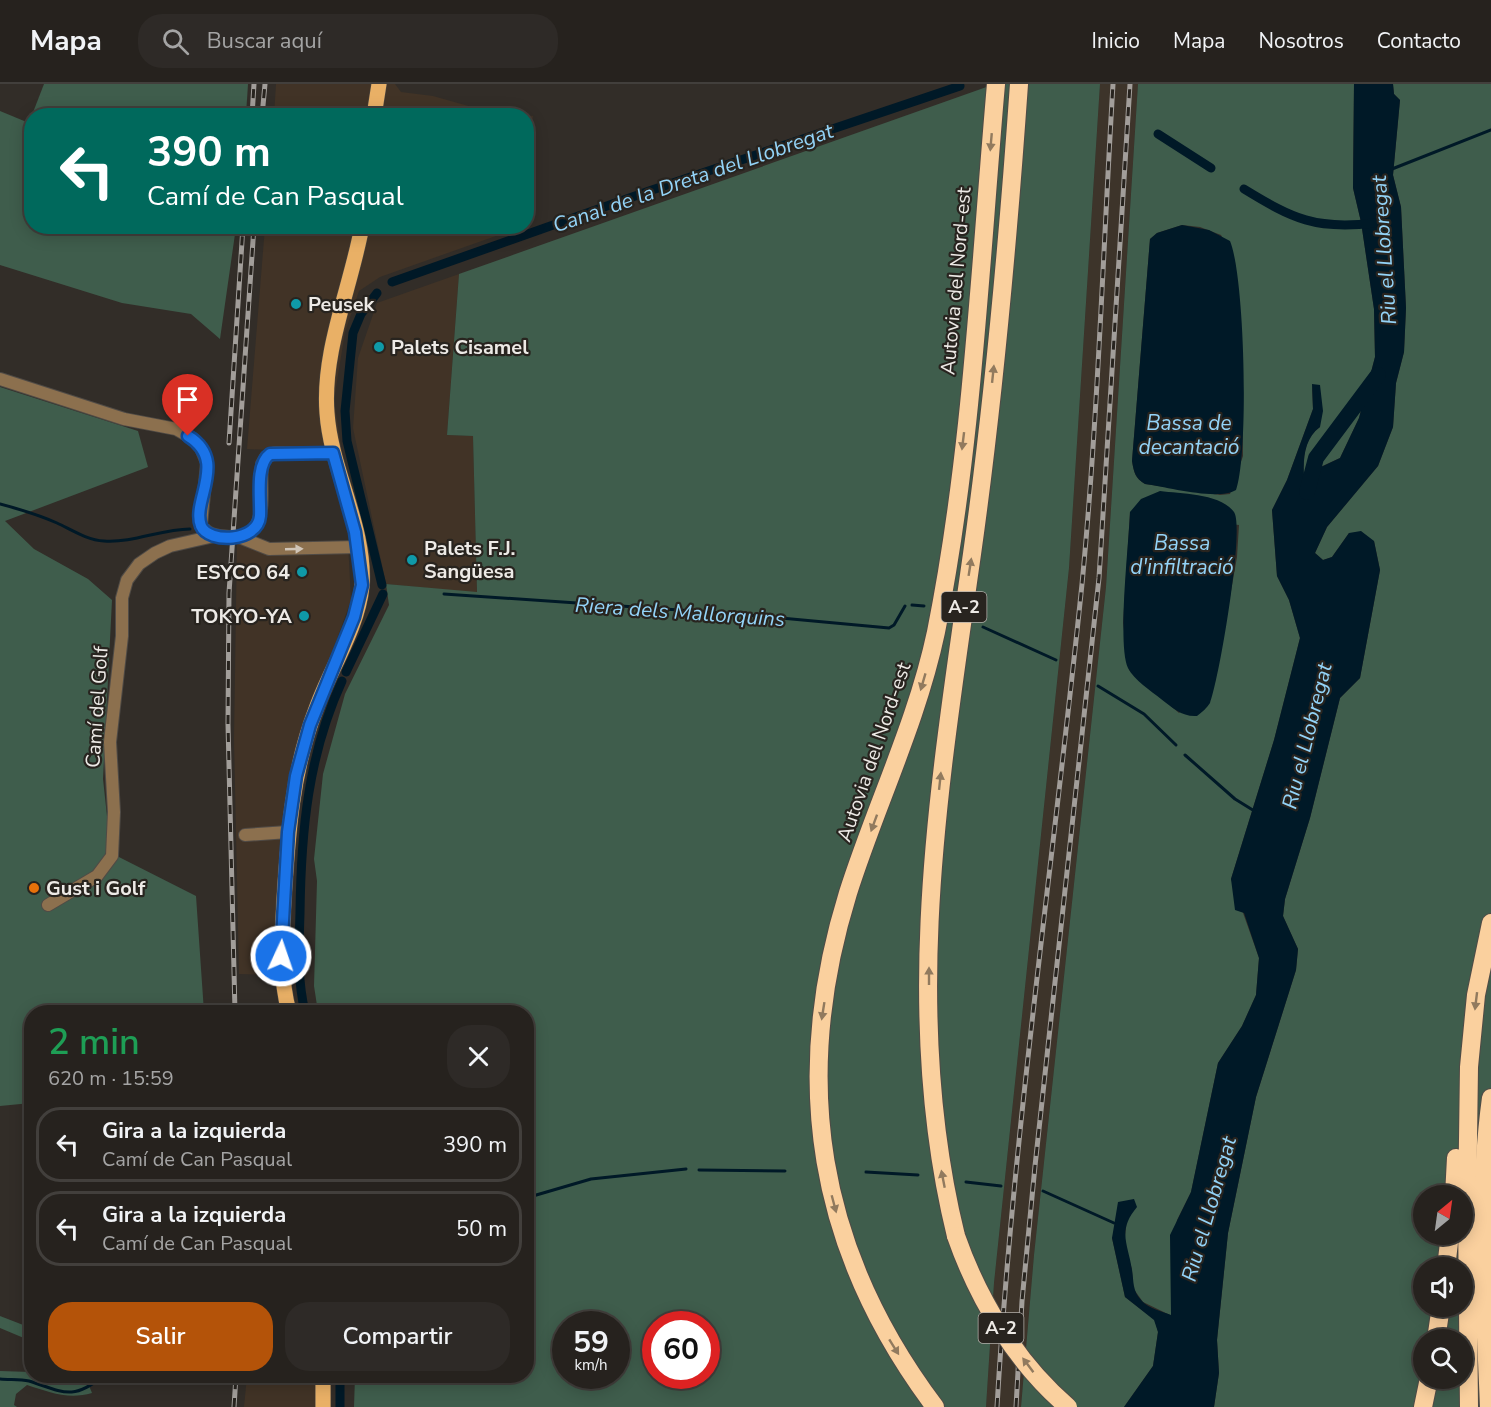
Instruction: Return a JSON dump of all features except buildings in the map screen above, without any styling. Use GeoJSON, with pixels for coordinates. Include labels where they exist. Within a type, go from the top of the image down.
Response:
{"type":"FeatureCollection","features":[{"type":"Feature","properties":{"kind":"highway","name":"Autovia del Nord-est"},"geometry":{"type":"LineString","coordinates":[[935,1407],[890,1341],[866,1296],[834,1207],[826,1170],[820,1115],[817,1050],[834,943],[846,902],[915,709],[936,629],[955,509],[972,359],[996,84]]}},
{"type":"Feature","properties":{"kind":"highway","name":"A-2"},"geometry":{"type":"LineString","coordinates":[[1019,84],[1003,291],[972,552],[946,724],[933,847],[928,924],[929,1034],[935,1126],[944,1186],[957,1236],[973,1278],[990,1311],[1032,1370],[1068,1407]]}},
{"type":"Feature","properties":{"kind":"highway"},"geometry":{"type":"LineString","coordinates":[[1469,1407],[1467,1221],[1469,1067],[1476,995],[1491,923]]}},
{"type":"Feature","properties":{"kind":"highway"},"geometry":{"type":"LineString","coordinates":[[1455,1185],[1459,1115],[1469,1067]]}},
{"type":"Feature","properties":{"kind":"highway"},"geometry":{"type":"LineString","coordinates":[[1489,1407],[1483,1187],[1484,1148],[1491,1098]]}},
{"type":"Feature","properties":{"kind":"highway"},"geometry":{"type":"LineString","coordinates":[[1423,1407],[1427,1389]]}},
{"type":"Feature","properties":{"kind":"main road"},"geometry":{"type":"LineString","coordinates":[[376,108],[380,84]]}},
{"type":"Feature","properties":{"kind":"main road"},"geometry":{"type":"LineString","coordinates":[[288,1005],[281,968],[288,832],[294,783],[306,735],[358,606],[362,585],[358,547],[333,453],[327,410],[328,378],[360,234]]}},
{"type":"Feature","properties":{"kind":"main road"},"geometry":{"type":"LineString","coordinates":[[323,1383],[324,1407]]}},
{"type":"Feature","properties":{"kind":"street"},"geometry":{"type":"LineString","coordinates":[[0,379],[124,419],[176,429],[192,438],[201,447],[207,463],[201,525],[214,536]]}},
{"type":"Feature","properties":{"kind":"street"},"geometry":{"type":"LineString","coordinates":[[237,537],[248,535],[258,525],[262,464],[266,457],[275,453],[333,453]]}},
{"type":"Feature","properties":{"kind":"street","name":"Camí del Golf"},"geometry":{"type":"LineString","coordinates":[[48,905],[97,876],[112,856],[114,812],[110,742],[122,636],[122,598],[127,580],[139,564],[170,546],[214,536],[237,537],[269,549],[358,547]]}},
{"type":"Feature","properties":{"kind":"street"},"geometry":{"type":"LineString","coordinates":[[245,835],[288,832]]}},
{"type":"Feature","properties":{"kind":"shaded area"},"geometry":{"type":"Polygon","coordinates":[[[276,84],[395,84],[401,92],[433,96],[479,108],[274,108],[276,84]]]}},
{"type":"Feature","properties":{"kind":"shaded area"},"geometry":{"type":"Polygon","coordinates":[[[1100,84],[1138,84],[1106,587],[1034,1255],[1021,1407],[986,1407],[994,1283],[1069,568],[1100,84]]]}},
{"type":"Feature","properties":{"kind":"shaded area"},"geometry":{"type":"Polygon","coordinates":[[[264,234],[501,234],[380,277],[359,291],[345,332],[334,400],[342,453],[247,449],[264,234]]]}},
{"type":"Feature","properties":{"kind":"shaded area"},"geometry":{"type":"Polygon","coordinates":[[[459,274],[447,435],[473,436],[477,593],[386,584],[353,428],[358,358],[377,303],[459,274]]]}},
{"type":"Feature","properties":{"kind":"shaded area"},"geometry":{"type":"Polygon","coordinates":[[[348,542],[351,600],[298,748],[283,832],[275,975],[239,974],[234,739],[237,543],[348,542]]]}},
{"type":"Feature","properties":{"kind":"shaded area"},"geometry":{"type":"Polygon","coordinates":[[[246,1383],[320,1383],[320,1407],[244,1407],[246,1383]]]}},
{"type":"Feature","properties":{"kind":"green space"},"geometry":{"type":"Polygon","coordinates":[[[44,84],[248,84],[246,108],[35,108],[44,84]]]}},
{"type":"Feature","properties":{"kind":"green space"},"geometry":{"type":"Polygon","coordinates":[[[995,84],[1100,84],[1069,568],[994,1283],[986,1407],[354,1407],[355,1383],[534,1383],[534,1005],[317,1005],[314,986],[317,881],[314,859],[323,774],[345,694],[389,605],[386,584],[477,592],[473,436],[447,435],[459,274],[995,84]]]}},
{"type":"Feature","properties":{"kind":"green space"},"geometry":{"type":"Polygon","coordinates":[[[1138,84],[1354,84],[1353,188],[1361,222],[1374,309],[1375,357],[1359,418],[1340,458],[1303,475],[1308,442],[1320,427],[1312,385],[1313,409],[1287,480],[1272,510],[1277,576],[1289,600],[1300,638],[1274,740],[1231,879],[1259,958],[1256,995],[1242,1026],[1218,1063],[1191,1192],[1177,1220],[1171,1262],[1172,1316],[1143,1302],[1133,1288],[1132,1269],[1124,1244],[1127,1219],[1134,1199],[1112,1238],[1125,1297],[1155,1320],[1158,1332],[1153,1366],[1124,1407],[1021,1407],[1034,1255],[1106,587],[1138,84]],[[1182,225],[1157,233],[1150,239],[1132,461],[1134,472],[1145,484],[1220,495],[1230,494],[1243,456],[1242,344],[1235,262],[1221,235],[1200,227],[1182,225]],[[1130,512],[1123,623],[1129,670],[1179,713],[1215,682],[1237,557],[1239,525],[1130,512]]]}},
{"type":"Feature","properties":{"kind":"green space"},"geometry":{"type":"Polygon","coordinates":[[[1393,84],[1491,84],[1491,1407],[1214,1407],[1219,1373],[1217,1340],[1228,1233],[1256,1097],[1296,970],[1298,949],[1283,916],[1285,899],[1310,818],[1340,698],[1360,678],[1380,570],[1374,541],[1349,533],[1332,557],[1323,560],[1315,553],[1327,527],[1378,466],[1393,427],[1396,383],[1404,352],[1406,308],[1401,207],[1393,175],[1400,100],[1394,94],[1393,84]]]}},
{"type":"Feature","properties":{"kind":"green space"},"geometry":{"type":"Polygon","coordinates":[[[0,111],[24,121],[24,234],[235,234],[220,339],[191,314],[122,303],[0,265],[0,111]]]}},
{"type":"Feature","properties":{"kind":"green space"},"geometry":{"type":"Polygon","coordinates":[[[0,387],[138,431],[148,467],[5,521],[34,549],[88,579],[112,600],[103,779],[111,853],[196,896],[204,1005],[24,1005],[24,1104],[0,1106],[0,387]]]}},
{"type":"Feature","properties":{"kind":"green space"},"geometry":{"type":"Polygon","coordinates":[[[0,1316],[24,1325],[24,1338],[0,1328],[0,1316]]]}},
{"type":"Feature","properties":{"kind":"green space"},"geometry":{"type":"Polygon","coordinates":[[[0,1371],[24,1372],[24,1383],[88,1383],[92,1393],[75,1396],[27,1385],[16,1394],[14,1405],[17,1407],[0,1407],[0,1371]]]}},
{"type":"Feature","properties":{"kind":"water"},"geometry":{"type":"Polygon","coordinates":[[[1354,84],[1393,84],[1394,94],[1400,100],[1393,175],[1401,207],[1406,308],[1404,352],[1396,383],[1393,427],[1378,466],[1327,527],[1315,553],[1323,560],[1332,557],[1349,533],[1361,531],[1374,541],[1380,570],[1360,678],[1340,698],[1310,818],[1285,899],[1283,916],[1298,949],[1296,970],[1256,1097],[1228,1233],[1217,1340],[1219,1373],[1214,1407],[1124,1407],[1153,1366],[1158,1332],[1154,1320],[1125,1297],[1112,1238],[1118,1202],[1134,1199],[1137,1207],[1127,1223],[1126,1230],[1136,1294],[1148,1306],[1171,1315],[1170,1235],[1191,1192],[1218,1063],[1242,1026],[1256,995],[1259,958],[1244,913],[1235,910],[1231,879],[1274,740],[1300,638],[1289,600],[1277,576],[1272,510],[1287,480],[1313,409],[1312,384],[1320,385],[1323,411],[1320,427],[1311,437],[1306,448],[1304,475],[1340,458],[1359,418],[1375,357],[1374,309],[1361,222],[1353,188],[1354,84]]]}},
{"type":"Feature","properties":{"kind":"water","name":"Bassa de decantació"},"geometry":{"type":"Polygon","coordinates":[[[1182,225],[1209,230],[1230,241],[1235,261],[1244,365],[1243,441],[1236,490],[1228,493],[1205,494],[1145,484],[1133,468],[1150,239],[1157,233],[1182,225]]]}},
{"type":"Feature","properties":{"kind":"water","name":"Bassa d'infiltració"},"geometry":{"type":"Polygon","coordinates":[[[1160,491],[1219,501],[1234,512],[1236,524],[1234,573],[1219,666],[1210,703],[1197,716],[1178,711],[1143,685],[1128,668],[1125,656],[1124,593],[1130,512],[1141,499],[1160,491]]]}},
{"type":"Feature","properties":{"kind":"waterway","name":"Canal de la Dreta del Llobregat"},"geometry":{"type":"LineString","coordinates":[[534,232],[960,86]]}},
{"type":"Feature","properties":{"kind":"waterway"},"geometry":{"type":"LineString","coordinates":[[1392,169],[1491,130]]}},
{"type":"Feature","properties":{"kind":"waterway","name":"Canal de la Dreta del Llobregat"},"geometry":{"type":"LineString","coordinates":[[1158,134],[1211,168]]}},
{"type":"Feature","properties":{"kind":"waterway","name":"Canal de la Dreta del Llobregat"},"geometry":{"type":"LineString","coordinates":[[1244,189],[1277,208],[1306,220],[1336,225],[1374,223]]}},
{"type":"Feature","properties":{"kind":"waterway","name":"Canal de la Dreta del Llobregat"},"geometry":{"type":"LineString","coordinates":[[392,282],[528,234]]}},
{"type":"Feature","properties":{"kind":"waterway","name":"Canal de la Dreta del Llobregat"},"geometry":{"type":"LineString","coordinates":[[377,293],[361,314],[353,333],[345,411],[347,441],[382,585]]}},
{"type":"Feature","properties":{"kind":"waterway","name":"Riu el Llobregat"},"geometry":{"type":"LineString","coordinates":[[1307,492],[1316,458],[1378,375]]}},
{"type":"Feature","properties":{"kind":"waterway"},"geometry":{"type":"LineString","coordinates":[[0,504],[43,517],[86,537],[104,541],[126,540],[190,529]]}},
{"type":"Feature","properties":{"kind":"waterway","name":"Canal de la Dreta del Llobregat"},"geometry":{"type":"LineString","coordinates":[[346,672],[383,594]]}},
{"type":"Feature","properties":{"kind":"waterway","name":"Riera dels Mallorquins"},"geometry":{"type":"LineString","coordinates":[[444,594],[737,614],[889,628],[894,625],[905,606]]}},
{"type":"Feature","properties":{"kind":"waterway","name":"Riera dels Mallorquins"},"geometry":{"type":"LineString","coordinates":[[912,605],[924,606]]}},
{"type":"Feature","properties":{"kind":"waterway","name":"Riera dels Mallorquins"},"geometry":{"type":"LineString","coordinates":[[983,627],[1056,660]]}},
{"type":"Feature","properties":{"kind":"waterway","name":"Canal de la Dreta del Llobregat"},"geometry":{"type":"LineString","coordinates":[[304,1005],[299,950],[305,824],[321,737],[342,681]]}},
{"type":"Feature","properties":{"kind":"waterway","name":"Riera dels Mallorquins"},"geometry":{"type":"LineString","coordinates":[[1098,686],[1144,714],[1176,745]]}},
{"type":"Feature","properties":{"kind":"waterway","name":"Riera dels Mallorquins"},"geometry":{"type":"LineString","coordinates":[[1185,755],[1235,799],[1256,812]]}},
{"type":"Feature","properties":{"kind":"waterway"},"geometry":{"type":"LineString","coordinates":[[534,1196],[591,1179],[686,1169]]}},
{"type":"Feature","properties":{"kind":"waterway"},"geometry":{"type":"LineString","coordinates":[[699,1170],[785,1171]]}},
{"type":"Feature","properties":{"kind":"waterway"},"geometry":{"type":"LineString","coordinates":[[866,1172],[918,1175]]}},
{"type":"Feature","properties":{"kind":"waterway"},"geometry":{"type":"LineString","coordinates":[[966,1182],[1001,1186]]}},
{"type":"Feature","properties":{"kind":"waterway"},"geometry":{"type":"LineString","coordinates":[[1043,1191],[1114,1223]]}},
{"type":"Feature","properties":{"kind":"waterway"},"geometry":{"type":"LineString","coordinates":[[0,1379],[24,1380]]}},
{"type":"Feature","properties":{"kind":"waterway"},"geometry":{"type":"LineString","coordinates":[[35,1383],[68,1392],[84,1389],[94,1383]]}},
{"type":"Feature","properties":{"kind":"waterway","name":"Canal de la Dreta del Llobregat"},"geometry":{"type":"LineString","coordinates":[[340,1383],[340,1407]]}},
{"type":"Feature","properties":{"kind":"railway"},"geometry":{"type":"LineString","coordinates":[[252,108],[254,84]]}},
{"type":"Feature","properties":{"kind":"railway"},"geometry":{"type":"LineString","coordinates":[[263,108],[265,84]]}},
{"type":"Feature","properties":{"kind":"railway"},"geometry":{"type":"LineString","coordinates":[[997,1407],[1013,1201],[1088,522],[1113,84]]}},
{"type":"Feature","properties":{"kind":"railway"},"geometry":{"type":"LineString","coordinates":[[1016,1407],[1022,1301],[1035,1166],[1099,578],[1130,84]]}},
{"type":"Feature","properties":{"kind":"railway"},"geometry":{"type":"LineString","coordinates":[[229,443],[242,234]]}},
{"type":"Feature","properties":{"kind":"railway"},"geometry":{"type":"LineString","coordinates":[[235,1005],[228,724],[229,593],[253,234]]}},
{"type":"Feature","properties":{"kind":"railway"},"geometry":{"type":"LineString","coordinates":[[234,1407],[236,1383]]}},
{"type":"Feature","properties":{"kind":"place","name":"Peusek"},"geometry":{"type":"Point","coordinates":[296,304]}},
{"type":"Feature","properties":{"kind":"place","name":"Palets Cisamel"},"geometry":{"type":"Point","coordinates":[379,347]}},
{"type":"Feature","properties":{"kind":"place","name":"Palets F.J. Sangüesa"},"geometry":{"type":"Point","coordinates":[412,560]}},
{"type":"Feature","properties":{"kind":"place","name":"ESYCO 64"},"geometry":{"type":"Point","coordinates":[302,572]}},
{"type":"Feature","properties":{"kind":"place","name":"TOKYO-YA"},"geometry":{"type":"Point","coordinates":[304,616]}},
{"type":"Feature","properties":{"kind":"place","name":"Gust i Golf"},"geometry":{"type":"Point","coordinates":[34,888]}},
{"type":"Feature","properties":{"kind":"route"},"geometry":{"type":"LineString","coordinates":[[188,436],[201,447],[207,463],[200,520],[206,532],[214,536],[237,537],[252,533],[259,520],[262,464],[270,454],[333,453],[358,547],[362,585],[358,606],[313,715],[293,791],[288,832],[281,956]]}}]}
